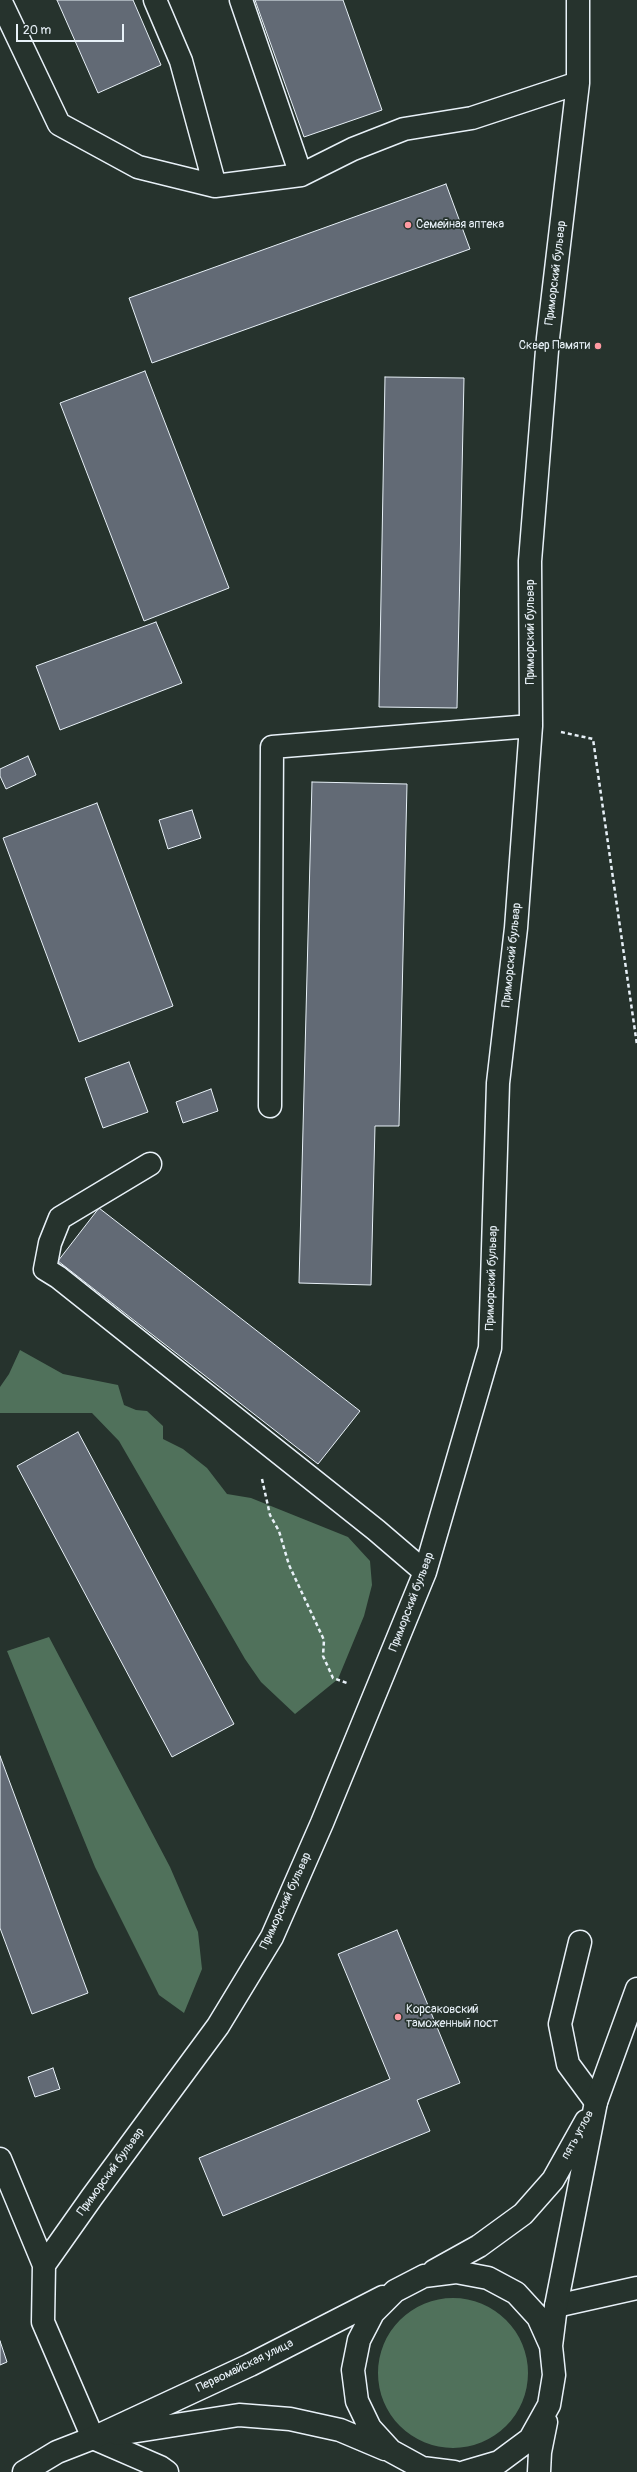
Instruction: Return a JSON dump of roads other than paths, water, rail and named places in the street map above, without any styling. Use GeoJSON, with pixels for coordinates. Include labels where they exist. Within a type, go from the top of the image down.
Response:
{"type":"FeatureCollection","features":[{"type":"Feature","properties":{"kind":"street"},"geometry":{"type":"LineString","coordinates":[[0,0],[59,124],[138,167],[215,186],[301,176],[353,149],[404,129],[472,118],[578,83]]}},
{"type":"Feature","properties":{"kind":"street"},"geometry":{"type":"LineString","coordinates":[[155,0],[181,61],[215,186]]}},
{"type":"Feature","properties":{"kind":"street"},"geometry":{"type":"LineString","coordinates":[[241,0],[301,176]]}},
{"type":"Feature","properties":{"kind":"street","name":"Приморский бульвар"},"geometry":{"type":"LineString","coordinates":[[44,2265],[92,2196],[218,2026],[272,1937],[374,1697],[425,1572],[490,1348],[498,1083],[516,928],[531,726],[530,561],[548,338],[578,83],[578,0]]}},
{"type":"Feature","properties":{"kind":"street"},"geometry":{"type":"LineString","coordinates":[[270,1106],[272,747],[531,726]]}},
{"type":"Feature","properties":{"kind":"street"},"geometry":{"type":"LineString","coordinates":[[150,1164],[60,1218],[50,1243],[46,1269],[376,1530],[425,1572]]}},
{"type":"Feature","properties":{"kind":"street"},"geometry":{"type":"LineString","coordinates":[[580,1942],[560,2024],[568,2064],[596,2102]]}},
{"type":"Feature","properties":{"kind":"street"},"geometry":{"type":"LineString","coordinates":[[596,2102],[637,1989]]}},
{"type":"Feature","properties":{"kind":"street","name":"пять углов"},"geometry":{"type":"LineString","coordinates":[[395,2292],[479,2246],[523,2214],[553,2180],[596,2102]]}},
{"type":"Feature","properties":{"kind":"street","name":"пять углов"},"geometry":{"type":"LineString","coordinates":[[551,2346],[556,2306],[596,2102]]}},
{"type":"Feature","properties":{"kind":"street"},"geometry":{"type":"LineString","coordinates":[[0,2159],[44,2265],[43,2322],[93,2438],[160,2467],[167,2472]]}},
{"type":"Feature","properties":{"kind":"street"},"geometry":{"type":"LineString","coordinates":[[424,2276],[456,2272],[488,2278],[516,2293],[538,2316],[551,2346],[554,2375],[540,2452],[539,2472]]}},
{"type":"Feature","properties":{"kind":"street"},"geometry":{"type":"LineString","coordinates":[[556,2306],[637,2288]]}},
{"type":"Feature","properties":{"kind":"street"},"geometry":{"type":"LineString","coordinates":[[395,2292],[373,2313],[359,2340],[353,2370],[357,2401],[370,2428],[391,2451],[425,2470],[454,2472]]}},
{"type":"Feature","properties":{"kind":"street","name":"Первомайская улица"},"geometry":{"type":"LineString","coordinates":[[24,2472],[57,2452],[93,2438],[250,2365],[395,2292]]}},
{"type":"Feature","properties":{"kind":"street"},"geometry":{"type":"LineString","coordinates":[[465,2472],[499,2462],[530,2439],[549,2405]]}},
{"type":"Feature","properties":{"kind":"street","name":"Первомайская улица"},"geometry":{"type":"LineString","coordinates":[[93,2438],[239,2415],[290,2419],[340,2430],[391,2451]]}},
{"type":"Feature","properties":{"kind":"place","name":"Семейная аптека"},"geometry":{"type":"Point","coordinates":[408,225]}},
{"type":"Feature","properties":{"kind":"place","name":"Сквер Памяти"},"geometry":{"type":"Point","coordinates":[598,346]}},
{"type":"Feature","properties":{"kind":"place","name":"Корсаковский таможенный пост"},"geometry":{"type":"Point","coordinates":[398,2017]}}]}
